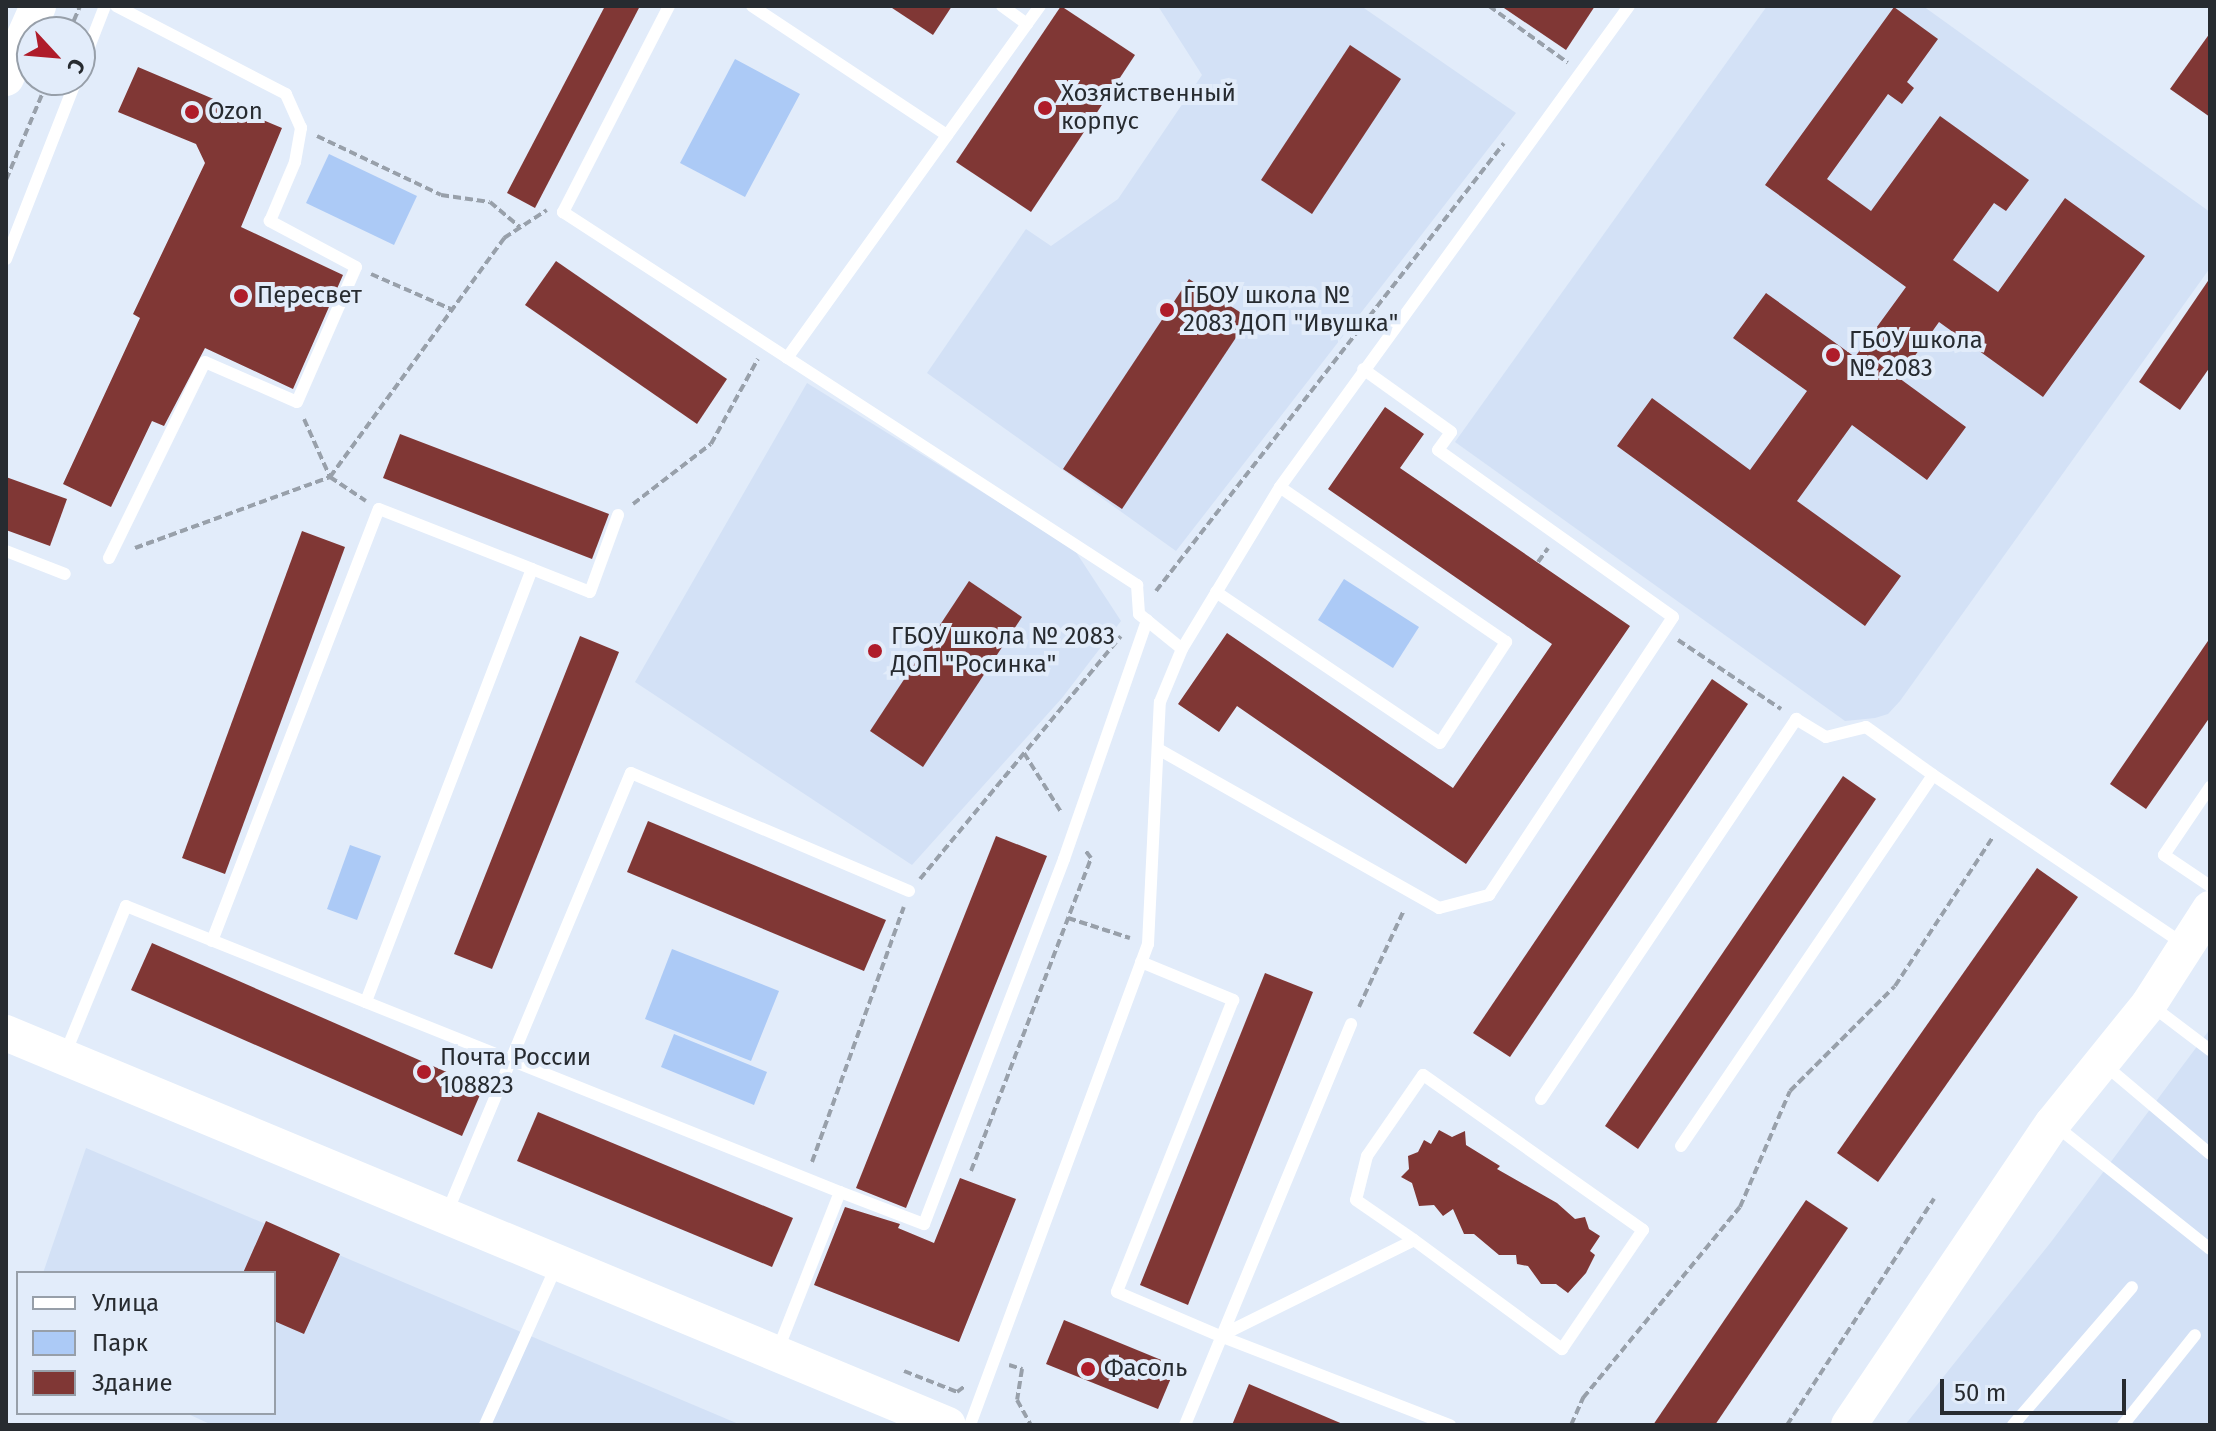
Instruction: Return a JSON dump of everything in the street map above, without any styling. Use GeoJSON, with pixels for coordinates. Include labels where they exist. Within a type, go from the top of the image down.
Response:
{"type":"FeatureCollection","features":[{"type":"Feature","properties":{"kind":"street"},"geometry":{"type":"LineString","coordinates":[[6,78],[38,6]]}},
{"type":"Feature","properties":{"kind":"street"},"geometry":{"type":"LineString","coordinates":[[1849,1425],[2053,1123],[2149,1004],[2201,932]]}},
{"type":"Feature","properties":{"kind":"street"},"geometry":{"type":"LineString","coordinates":[[6,1033],[948,1425]]}},
{"type":"Feature","properties":{"kind":"lane"},"geometry":{"type":"LineString","coordinates":[[96,29],[105,6]]}},
{"type":"Feature","properties":{"kind":"lane"},"geometry":{"type":"LineString","coordinates":[[109,558],[205,362],[297,402],[356,267],[270,221],[295,162],[301,128],[286,94],[116,6]]}},
{"type":"Feature","properties":{"kind":"lane"},"geometry":{"type":"LineString","coordinates":[[64,1057],[126,906],[924,1224],[1064,859],[1143,617],[1137,585],[563,212],[669,6]]}},
{"type":"Feature","properties":{"kind":"lane"},"geometry":{"type":"LineString","coordinates":[[752,6],[947,135]]}},
{"type":"Feature","properties":{"kind":"lane"},"geometry":{"type":"LineString","coordinates":[[1002,6],[1027,24]]}},
{"type":"Feature","properties":{"kind":"lane"},"geometry":{"type":"LineString","coordinates":[[787,358],[1040,6]]}},
{"type":"Feature","properties":{"kind":"lane"},"geometry":{"type":"LineString","coordinates":[[970,1425],[1148,944],[1160,702],[1182,649],[1280,487],[1363,369],[1582,75],[1629,6]]}},
{"type":"Feature","properties":{"kind":"lane"},"geometry":{"type":"LineString","coordinates":[[6,259],[70,96]]}},
{"type":"Feature","properties":{"kind":"lane"},"geometry":{"type":"LineString","coordinates":[[1158,749],[1439,908],[1489,895],[1673,617],[1438,450],[1451,432],[1363,369]]}},
{"type":"Feature","properties":{"kind":"lane"},"geometry":{"type":"LineString","coordinates":[[1216,592],[1440,743],[1506,642],[1280,487]]}},
{"type":"Feature","properties":{"kind":"lane"},"geometry":{"type":"LineString","coordinates":[[212,941],[379,509],[590,592],[618,515]]}},
{"type":"Feature","properties":{"kind":"lane"},"geometry":{"type":"LineString","coordinates":[[6,551],[65,574]]}},
{"type":"Feature","properties":{"kind":"lane"},"geometry":{"type":"LineString","coordinates":[[366,1002],[532,569]]}},
{"type":"Feature","properties":{"kind":"lane"},"geometry":{"type":"LineString","coordinates":[[1143,617],[1182,649]]}},
{"type":"Feature","properties":{"kind":"lane"},"geometry":{"type":"LineString","coordinates":[[1541,1099],[1796,719],[1826,737],[1866,727],[2003,822],[2201,932]]}},
{"type":"Feature","properties":{"kind":"lane"},"geometry":{"type":"LineString","coordinates":[[445,1217],[631,773],[909,891]]}},
{"type":"Feature","properties":{"kind":"lane"},"geometry":{"type":"LineString","coordinates":[[1681,1146],[1933,775]]}},
{"type":"Feature","properties":{"kind":"lane"},"geometry":{"type":"LineString","coordinates":[[2210,787],[2164,855],[2210,886]]}},
{"type":"Feature","properties":{"kind":"lane"},"geometry":{"type":"LineString","coordinates":[[1141,962],[1233,1000],[1117,1292],[1220,1336],[1450,1425]]}},
{"type":"Feature","properties":{"kind":"lane"},"geometry":{"type":"LineString","coordinates":[[2149,1004],[2210,1050]]}},
{"type":"Feature","properties":{"kind":"lane"},"geometry":{"type":"LineString","coordinates":[[1185,1425],[1351,1024]]}},
{"type":"Feature","properties":{"kind":"lane"},"geometry":{"type":"LineString","coordinates":[[2100,1061],[2210,1154]]}},
{"type":"Feature","properties":{"kind":"lane"},"geometry":{"type":"LineString","coordinates":[[1423,1075],[1643,1230],[1562,1349],[1414,1240],[1356,1200],[1367,1156],[1423,1075]]}},
{"type":"Feature","properties":{"kind":"lane"},"geometry":{"type":"LineString","coordinates":[[2053,1123],[2210,1249]]}},
{"type":"Feature","properties":{"kind":"lane"},"geometry":{"type":"LineString","coordinates":[[775,1355],[840,1192]]}},
{"type":"Feature","properties":{"kind":"lane"},"geometry":{"type":"LineString","coordinates":[[1220,1336],[1414,1240]]}},
{"type":"Feature","properties":{"kind":"lane"},"geometry":{"type":"LineString","coordinates":[[485,1425],[558,1264]]}},
{"type":"Feature","properties":{"kind":"lane"},"geometry":{"type":"LineString","coordinates":[[2013,1425],[2132,1287]]}},
{"type":"Feature","properties":{"kind":"lane"},"geometry":{"type":"LineString","coordinates":[[2123,1425],[2195,1335]]}},
{"type":"Feature","properties":{"kind":"path"},"geometry":{"type":"LineString","coordinates":[[1489,6],[1582,75]]}},
{"type":"Feature","properties":{"kind":"path"},"geometry":{"type":"LineString","coordinates":[[1557,75],[1567,62]]}},
{"type":"Feature","properties":{"kind":"path"},"geometry":{"type":"LineString","coordinates":[[6,180],[41,96]]}},
{"type":"Feature","properties":{"kind":"path"},"geometry":{"type":"LineString","coordinates":[[301,128],[441,195],[490,202],[520,227]]}},
{"type":"Feature","properties":{"kind":"path"},"geometry":{"type":"LineString","coordinates":[[806,1178],[909,891],[1143,617],[1508,137]]}},
{"type":"Feature","properties":{"kind":"path"},"geometry":{"type":"LineString","coordinates":[[109,558],[330,477],[504,238],[543,209],[563,212]]}},
{"type":"Feature","properties":{"kind":"path"},"geometry":{"type":"LineString","coordinates":[[356,267],[453,310]]}},
{"type":"Feature","properties":{"kind":"path"},"geometry":{"type":"LineString","coordinates":[[618,515],[711,444],[766,345]]}},
{"type":"Feature","properties":{"kind":"path"},"geometry":{"type":"LineString","coordinates":[[297,402],[330,477],[379,509]]}},
{"type":"Feature","properties":{"kind":"path"},"geometry":{"type":"LineString","coordinates":[[1663,630],[1796,719]]}},
{"type":"Feature","properties":{"kind":"path"},"geometry":{"type":"LineString","coordinates":[[1571,1425],[1583,1398],[1740,1207],[1790,1091],[1895,986],[2003,822]]}},
{"type":"Feature","properties":{"kind":"path"},"geometry":{"type":"LineString","coordinates":[[1351,1024],[1412,893]]}},
{"type":"Feature","properties":{"kind":"path"},"geometry":{"type":"LineString","coordinates":[[1068,918],[1148,944]]}},
{"type":"Feature","properties":{"kind":"path"},"geometry":{"type":"LineString","coordinates":[[1787,1425],[1934,1199]]}},
{"type":"Feature","properties":{"kind":"shaded area","name":"ГБОУ школа № 2083 ДОП \"Ивушка\""},"geometry":{"type":"Polygon","coordinates":[[[1158,6],[1361,6],[1516,113],[1176,551],[927,373],[1026,229],[1051,246],[1118,199],[1202,75],[1158,6]]]}},
{"type":"Feature","properties":{"kind":"shaded area","name":"ГБОУ школа № 2083"},"geometry":{"type":"Polygon","coordinates":[[[1767,6],[1923,6],[2210,212],[2210,268],[1900,701],[1888,714],[1875,718],[1845,721],[1455,442],[1767,6]]]}},
{"type":"Feature","properties":{"kind":"shaded area","name":"ГБОУ школа № 2083 ДОП \"Росинка\""},"geometry":{"type":"Polygon","coordinates":[[[807,383],[1074,549],[1121,621],[1062,698],[912,865],[635,682],[807,383]]]}},
{"type":"Feature","properties":{"kind":"shaded area"},"geometry":{"type":"Polygon","coordinates":[[[2210,1029],[2210,1425],[1905,1425],[2051,1242],[2210,1029]]]}},
{"type":"Feature","properties":{"kind":"shaded area"},"geometry":{"type":"Polygon","coordinates":[[[86,1148],[741,1425],[212,1425],[190,1415],[276,1415],[276,1271],[44,1271],[86,1148]]]}},
{"type":"Feature","properties":{"kind":"green space"},"geometry":{"type":"Polygon","coordinates":[[[735,59],[800,94],[745,197],[680,163],[735,59]]]}},
{"type":"Feature","properties":{"kind":"green space"},"geometry":{"type":"Polygon","coordinates":[[[329,154],[417,196],[394,245],[306,203],[329,154]]]}},
{"type":"Feature","properties":{"kind":"green space"},"geometry":{"type":"Polygon","coordinates":[[[1344,579],[1419,627],[1393,668],[1318,620],[1344,579]]]}},
{"type":"Feature","properties":{"kind":"green space"},"geometry":{"type":"Polygon","coordinates":[[[350,845],[381,856],[357,920],[327,909],[350,845]]]}},
{"type":"Feature","properties":{"kind":"green space"},"geometry":{"type":"Polygon","coordinates":[[[672,949],[779,991],[751,1061],[645,1019],[672,949]]]}},
{"type":"Feature","properties":{"kind":"green space"},"geometry":{"type":"Polygon","coordinates":[[[674,1034],[767,1072],[754,1105],[661,1067],[674,1034]]]}},
{"type":"Feature","properties":{"kind":"building"},"geometry":{"type":"Polygon","coordinates":[[[605,6],[640,6],[535,208],[507,193],[605,6]]]}},
{"type":"Feature","properties":{"kind":"building"},"geometry":{"type":"Polygon","coordinates":[[[889,6],[952,6],[933,35],[889,6]]]}},
{"type":"Feature","properties":{"kind":"building","name":"Хозяйственный корпус"},"geometry":{"type":"Polygon","coordinates":[[[1061,6],[1135,55],[1031,212],[956,162],[1061,6]]]}},
{"type":"Feature","properties":{"kind":"building"},"geometry":{"type":"Polygon","coordinates":[[[1501,6],[1595,6],[1566,50],[1501,6]]]}},
{"type":"Feature","properties":{"kind":"building"},"geometry":{"type":"Polygon","coordinates":[[[1894,7],[1938,39],[1907,82],[1914,88],[1902,104],[1888,94],[1827,179],[1871,211],[1940,116],[2029,180],[2006,211],[1994,203],[1953,260],[1998,292],[2065,198],[2145,256],[2043,397],[1939,322],[1899,378],[1966,427],[1927,480],[1852,425],[1797,501],[1901,576],[1865,626],[1617,446],[1652,398],[1750,470],[1807,391],[1733,338],[1766,293],[1855,357],[1906,287],[1765,185],[1894,7]]]}},
{"type":"Feature","properties":{"kind":"building"},"geometry":{"type":"Polygon","coordinates":[[[2210,33],[2210,117],[2170,89],[2210,33]]]}},
{"type":"Feature","properties":{"kind":"building"},"geometry":{"type":"Polygon","coordinates":[[[1350,45],[1401,79],[1312,214],[1261,180],[1350,45]]]}},
{"type":"Feature","properties":{"kind":"building"},"geometry":{"type":"Polygon","coordinates":[[[138,67],[282,128],[241,227],[343,275],[293,389],[205,348],[164,426],[152,421],[111,507],[63,484],[140,318],[133,314],[205,163],[196,144],[118,112],[138,67]]]}},
{"type":"Feature","properties":{"kind":"building"},"geometry":{"type":"Polygon","coordinates":[[[556,261],[727,379],[697,424],[525,305],[556,261]]]}},
{"type":"Feature","properties":{"kind":"building"},"geometry":{"type":"Polygon","coordinates":[[[2210,278],[2210,367],[2180,410],[2139,382],[2210,278]]]}},
{"type":"Feature","properties":{"kind":"building"},"geometry":{"type":"Polygon","coordinates":[[[1189,279],[1249,318],[1122,509],[1063,469],[1189,279]]]}},
{"type":"Feature","properties":{"kind":"building"},"geometry":{"type":"Polygon","coordinates":[[[1385,407],[1424,434],[1400,468],[1630,626],[1466,864],[1237,706],[1219,732],[1178,704],[1227,633],[1453,788],[1552,644],[1328,489],[1385,407]]]}},
{"type":"Feature","properties":{"kind":"building"},"geometry":{"type":"Polygon","coordinates":[[[400,434],[609,514],[592,559],[383,478],[400,434]]]}},
{"type":"Feature","properties":{"kind":"building"},"geometry":{"type":"Polygon","coordinates":[[[6,477],[67,499],[50,546],[6,530],[6,477]]]}},
{"type":"Feature","properties":{"kind":"building"},"geometry":{"type":"Polygon","coordinates":[[[302,531],[345,547],[225,874],[182,858],[302,531]]]}},
{"type":"Feature","properties":{"kind":"building"},"geometry":{"type":"Polygon","coordinates":[[[969,581],[1022,617],[923,767],[870,731],[969,581]]]}},
{"type":"Feature","properties":{"kind":"building"},"geometry":{"type":"Polygon","coordinates":[[[580,636],[619,652],[492,969],[454,954],[580,636]]]}},
{"type":"Feature","properties":{"kind":"building"},"geometry":{"type":"Polygon","coordinates":[[[2210,638],[2210,717],[2146,809],[2110,784],[2210,638]]]}},
{"type":"Feature","properties":{"kind":"building"},"geometry":{"type":"Polygon","coordinates":[[[1712,679],[1748,704],[1510,1057],[1473,1033],[1712,679]]]}},
{"type":"Feature","properties":{"kind":"building"},"geometry":{"type":"Polygon","coordinates":[[[1843,776],[1876,799],[1638,1149],[1605,1126],[1843,776]]]}},
{"type":"Feature","properties":{"kind":"building"},"geometry":{"type":"Polygon","coordinates":[[[648,821],[886,920],[864,971],[627,872],[648,821]]]}},
{"type":"Feature","properties":{"kind":"building"},"geometry":{"type":"Polygon","coordinates":[[[996,836],[1047,856],[906,1208],[856,1188],[996,836]]]}},
{"type":"Feature","properties":{"kind":"building"},"geometry":{"type":"Polygon","coordinates":[[[2037,868],[2078,897],[1878,1182],[1837,1153],[2037,868]]]}},
{"type":"Feature","properties":{"kind":"building"},"geometry":{"type":"Polygon","coordinates":[[[152,943],[483,1088],[462,1136],[131,990],[152,943]]]}},
{"type":"Feature","properties":{"kind":"building"},"geometry":{"type":"Polygon","coordinates":[[[1265,973],[1313,992],[1188,1305],[1140,1285],[1265,973]]]}},
{"type":"Feature","properties":{"kind":"building"},"geometry":{"type":"Polygon","coordinates":[[[538,1112],[793,1218],[772,1267],[517,1161],[538,1112]]]}},
{"type":"Feature","properties":{"kind":"building"},"geometry":{"type":"Polygon","coordinates":[[[1439,1130],[1452,1137],[1465,1131],[1466,1145],[1500,1166],[1497,1169],[1557,1203],[1575,1219],[1585,1217],[1589,1229],[1600,1236],[1590,1251],[1595,1255],[1586,1273],[1568,1293],[1556,1284],[1541,1284],[1528,1266],[1517,1264],[1516,1255],[1499,1255],[1474,1234],[1464,1234],[1453,1209],[1443,1216],[1434,1205],[1419,1206],[1412,1183],[1401,1177],[1409,1169],[1408,1156],[1418,1152],[1424,1140],[1431,1144],[1439,1130]]]}},
{"type":"Feature","properties":{"kind":"building"},"geometry":{"type":"Polygon","coordinates":[[[960,1178],[1016,1199],[959,1342],[814,1285],[845,1207],[900,1224],[898,1228],[934,1243],[960,1178]]]}},
{"type":"Feature","properties":{"kind":"building"},"geometry":{"type":"Polygon","coordinates":[[[1806,1200],[1848,1228],[1715,1425],[1653,1425],[1806,1200]]]}},
{"type":"Feature","properties":{"kind":"building"},"geometry":{"type":"Polygon","coordinates":[[[266,1221],[340,1254],[304,1334],[276,1322],[276,1271],[244,1271],[266,1221]]]}},
{"type":"Feature","properties":{"kind":"building"},"geometry":{"type":"Polygon","coordinates":[[[1064,1320],[1176,1366],[1158,1409],[1046,1364],[1064,1320]]]}},
{"type":"Feature","properties":{"kind":"building"},"geometry":{"type":"Polygon","coordinates":[[[1249,1384],[1345,1425],[1232,1425],[1249,1384]]]}},
{"type":"Feature","properties":{"kind":"place","name":"Хозяйственный корпус"},"geometry":{"type":"Point","coordinates":[1045,108]}},
{"type":"Feature","properties":{"kind":"place","name":"Ozon"},"geometry":{"type":"Point","coordinates":[192,112]}},
{"type":"Feature","properties":{"kind":"place","name":"Пересвет"},"geometry":{"type":"Point","coordinates":[241,296]}},
{"type":"Feature","properties":{"kind":"place","name":"ГБОУ школа № 2083 ДОП \"Ивушка\""},"geometry":{"type":"Point","coordinates":[1167,310]}},
{"type":"Feature","properties":{"kind":"place","name":"ГБОУ школа № 2083"},"geometry":{"type":"Point","coordinates":[1833,355]}},
{"type":"Feature","properties":{"kind":"place","name":"ГБОУ школа № 2083 ДОП \"Росинка\""},"geometry":{"type":"Point","coordinates":[875,651]}},
{"type":"Feature","properties":{"kind":"place","name":"Почта России 108823"},"geometry":{"type":"Point","coordinates":[424,1072]}},
{"type":"Feature","properties":{"kind":"place","name":"Фасоль"},"geometry":{"type":"Point","coordinates":[1088,1369]}}]}
